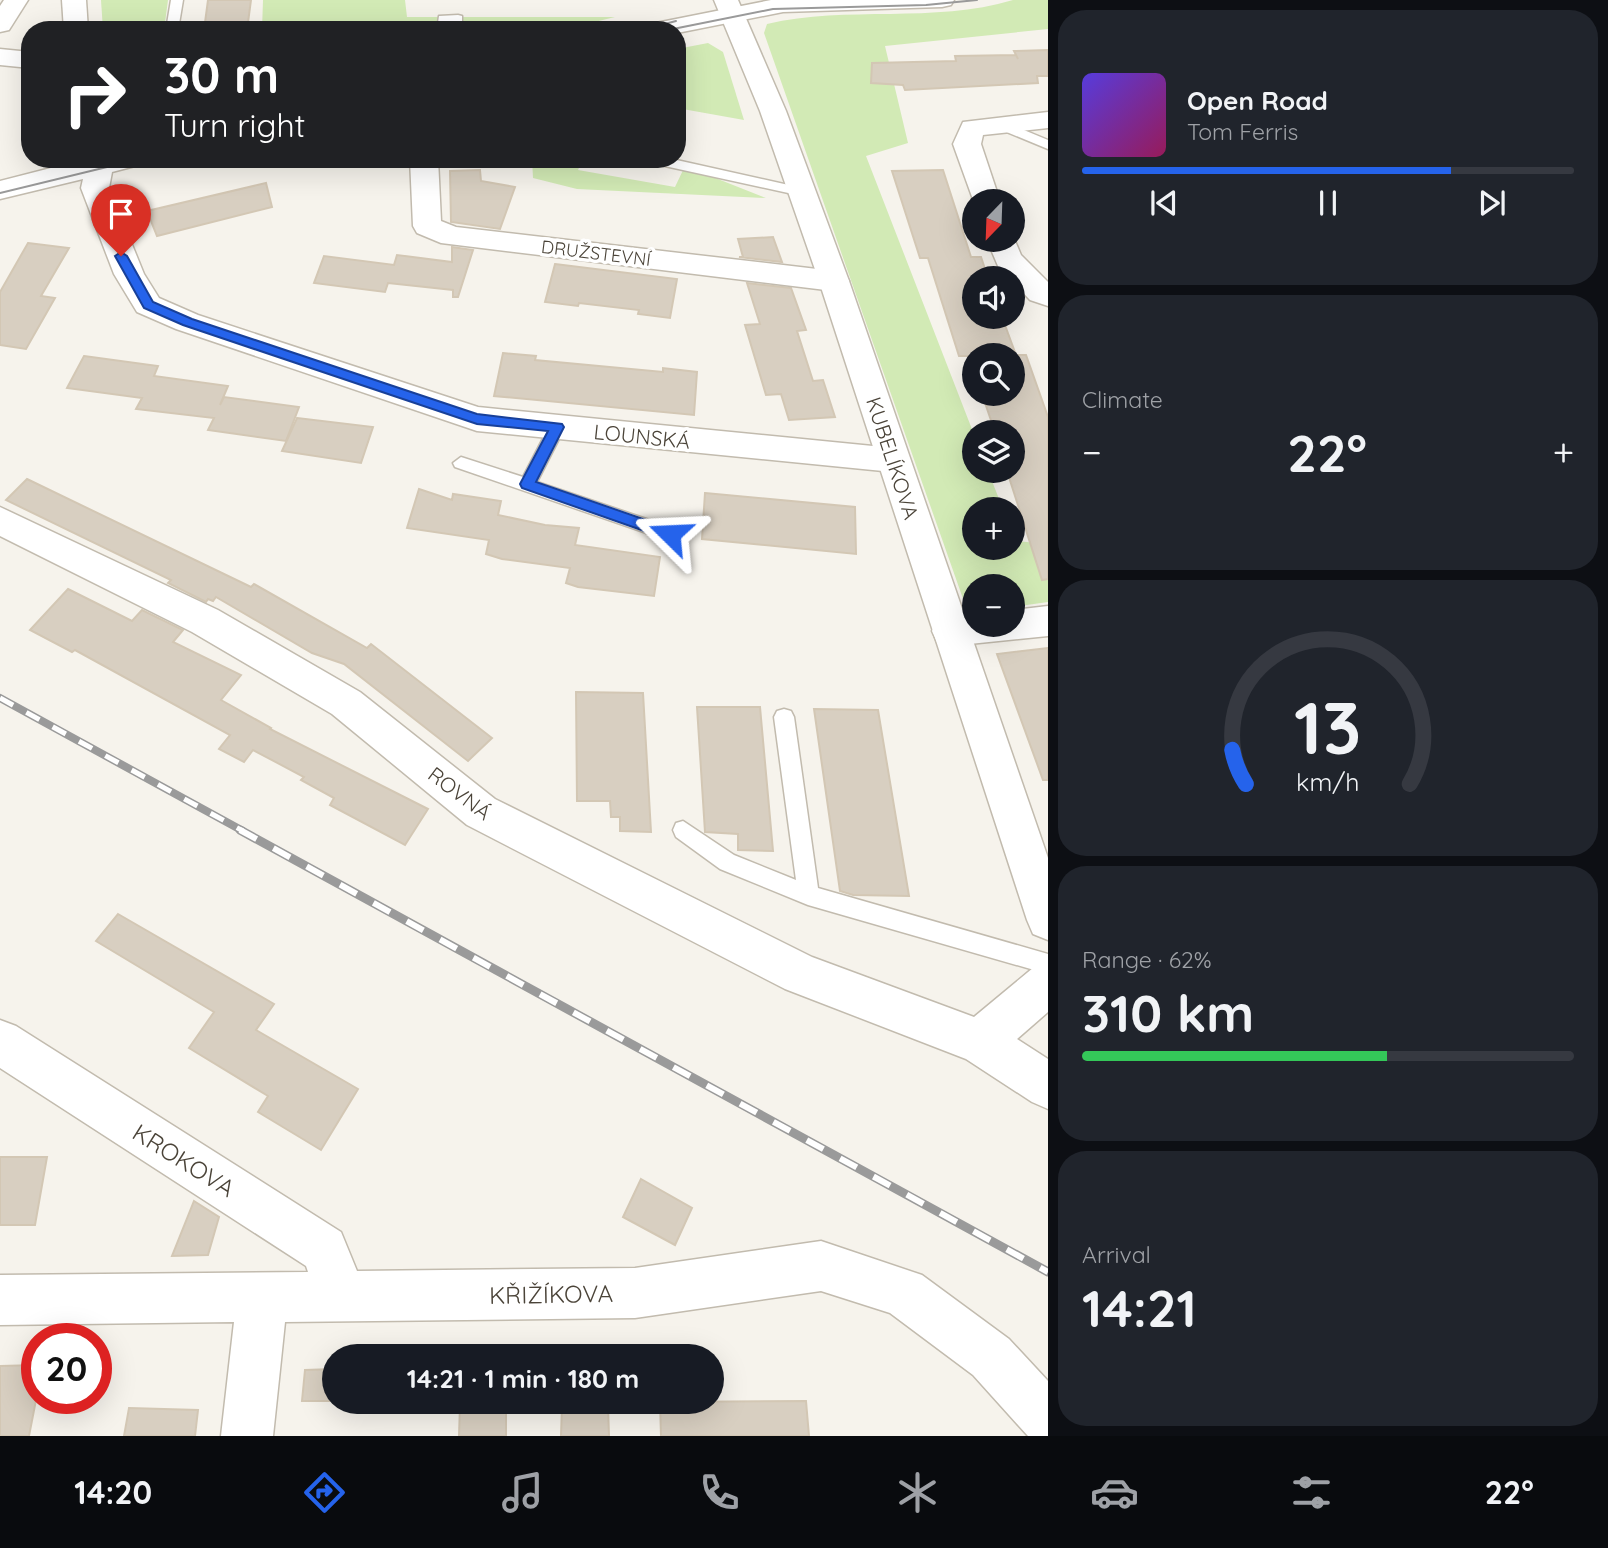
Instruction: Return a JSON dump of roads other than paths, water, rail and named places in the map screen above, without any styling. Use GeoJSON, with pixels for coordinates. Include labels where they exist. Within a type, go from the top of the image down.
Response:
{"type":"FeatureCollection","features":[{"type":"Feature","properties":{"kind":"street"},"geometry":{"type":"LineString","coordinates":[[0,24],[16,0]]}},
{"type":"Feature","properties":{"kind":"street"},"geometry":{"type":"LineString","coordinates":[[74,0],[75,21]]}},
{"type":"Feature","properties":{"kind":"street"},"geometry":{"type":"LineString","coordinates":[[685,21],[729,7],[942,0]]}},
{"type":"Feature","properties":{"kind":"street"},"geometry":{"type":"LineString","coordinates":[[686,31],[729,7]]}},
{"type":"Feature","properties":{"kind":"street","name":"KUBELÍKOVA"},"geometry":{"type":"LineString","coordinates":[[729,7],[773,111],[834,281],[1048,920]]}},
{"type":"Feature","properties":{"kind":"street"},"geometry":{"type":"LineString","coordinates":[[0,57],[21,59]]}},
{"type":"Feature","properties":{"kind":"street"},"geometry":{"type":"LineString","coordinates":[[982,189],[967,144],[972,128],[1048,120]]}},
{"type":"Feature","properties":{"kind":"street"},"geometry":{"type":"LineString","coordinates":[[0,190],[86,168]]}},
{"type":"Feature","properties":{"kind":"street","name":"LOUNSKÁ"},"geometry":{"type":"LineString","coordinates":[[107,168],[95,188],[129,274],[148,305],[187,322],[477,419],[893,460]]}},
{"type":"Feature","properties":{"kind":"street","name":"DRUŽSTEVNÍ"},"geometry":{"type":"LineString","coordinates":[[424,168],[427,226],[451,236],[834,281]]}},
{"type":"Feature","properties":{"kind":"street"},"geometry":{"type":"LineString","coordinates":[[1004,252],[1007,259],[1041,293],[1048,306]]}},
{"type":"Feature","properties":{"kind":"street","name":"ROVNÁ"},"geometry":{"type":"LineString","coordinates":[[0,520],[205,621],[346,702],[481,812],[800,974],[980,1042],[1048,1087]]}},
{"type":"Feature","properties":{"kind":"street"},"geometry":{"type":"LineString","coordinates":[[950,631],[1048,621]]}},
{"type":"Feature","properties":{"kind":"street"},"geometry":{"type":"LineString","coordinates":[[980,1042],[1048,983]]}},
{"type":"Feature","properties":{"kind":"street","name":"KROKOVA"},"geometry":{"type":"LineString","coordinates":[[0,1042],[324,1249],[343,1297]]}},
{"type":"Feature","properties":{"kind":"street","name":"KŘIŽÍKOVA"},"geometry":{"type":"LineString","coordinates":[[0,1300],[635,1293],[821,1266],[904,1293],[991,1357],[1048,1419]]}},
{"type":"Feature","properties":{"kind":"street"},"geometry":{"type":"LineString","coordinates":[[247,1436],[262,1299]]}},
{"type":"Feature","properties":{"kind":"lane"},"geometry":{"type":"LineString","coordinates":[[174,21],[177,0]]}},
{"type":"Feature","properties":{"kind":"lane"},"geometry":{"type":"LineString","coordinates":[[443,21],[458,19]]}},
{"type":"Feature","properties":{"kind":"lane"},"geometry":{"type":"LineString","coordinates":[[1002,125],[1048,145]]}},
{"type":"Feature","properties":{"kind":"lane"},"geometry":{"type":"LineString","coordinates":[[686,167],[802,192]]}},
{"type":"Feature","properties":{"kind":"lane"},"geometry":{"type":"LineString","coordinates":[[527,484],[557,427]]}},
{"type":"Feature","properties":{"kind":"lane"},"geometry":{"type":"LineString","coordinates":[[461,463],[670,534]]}},
{"type":"Feature","properties":{"kind":"lane"},"geometry":{"type":"LineString","coordinates":[[784,717],[808,895]]}},
{"type":"Feature","properties":{"kind":"lane"},"geometry":{"type":"LineString","coordinates":[[683,830],[727,862],[808,895],[1048,964]]}},
{"type":"Feature","properties":{"kind":"tram line"},"geometry":{"type":"LineString","coordinates":[[686,26],[773,9],[926,5],[977,0]]}},
{"type":"Feature","properties":{"kind":"tram line"},"geometry":{"type":"LineString","coordinates":[[0,193],[103,168]]}},
{"type":"Feature","properties":{"kind":"railway"},"geometry":{"type":"LineString","coordinates":[[0,698],[243,831]]}},
{"type":"Feature","properties":{"kind":"railway"},"geometry":{"type":"LineString","coordinates":[[240,830],[1048,1272]]}}]}
